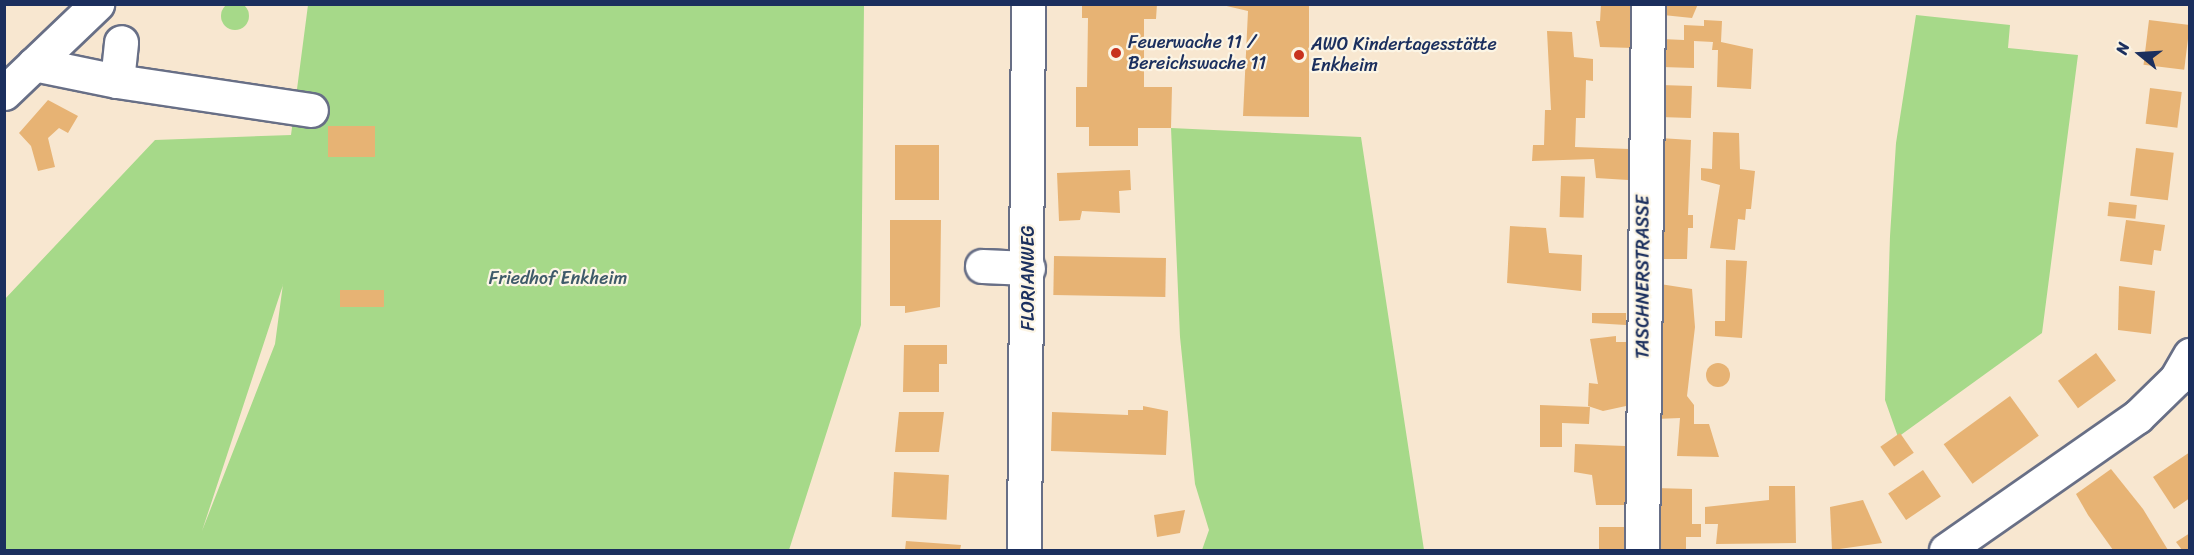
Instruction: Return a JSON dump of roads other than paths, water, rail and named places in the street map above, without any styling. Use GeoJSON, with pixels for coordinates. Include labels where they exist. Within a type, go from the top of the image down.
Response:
{"type":"FeatureCollection","features":[{"type":"Feature","properties":{"kind":"street"},"geometry":{"type":"LineString","coordinates":[[4,93],[97,4]]}},
{"type":"Feature","properties":{"kind":"street","name":"FLORIANWEG"},"geometry":{"type":"LineString","coordinates":[[1024,550],[1028,268],[1028,4]]}},
{"type":"Feature","properties":{"kind":"street","name":"TASCHNERSTRASSE"},"geometry":{"type":"LineString","coordinates":[[1642,550],[1648,4]]}},
{"type":"Feature","properties":{"kind":"street"},"geometry":{"type":"LineString","coordinates":[[117,81],[121,42]]}},
{"type":"Feature","properties":{"kind":"street"},"geometry":{"type":"LineString","coordinates":[[34,64],[117,81],[311,110]]}},
{"type":"Feature","properties":{"kind":"street"},"geometry":{"type":"LineString","coordinates":[[982,266],[1028,268]]}},
{"type":"Feature","properties":{"kind":"street"},"geometry":{"type":"LineString","coordinates":[[1946,550],[2137,417],[2176,379],[2190,355]]}},
{"type":"Feature","properties":{"kind":"place","name":"Feuerwache 11 / Bereichswache 11"},"geometry":{"type":"Point","coordinates":[1116,53]}},
{"type":"Feature","properties":{"kind":"place","name":"AWO Kindertagesstätte Enkheim"},"geometry":{"type":"Point","coordinates":[1299,55]}},
{"type":"Feature","properties":{"kind":"park label","name":"Friedhof Enkheim"},"geometry":{"type":"Point","coordinates":[558,278]}}]}
